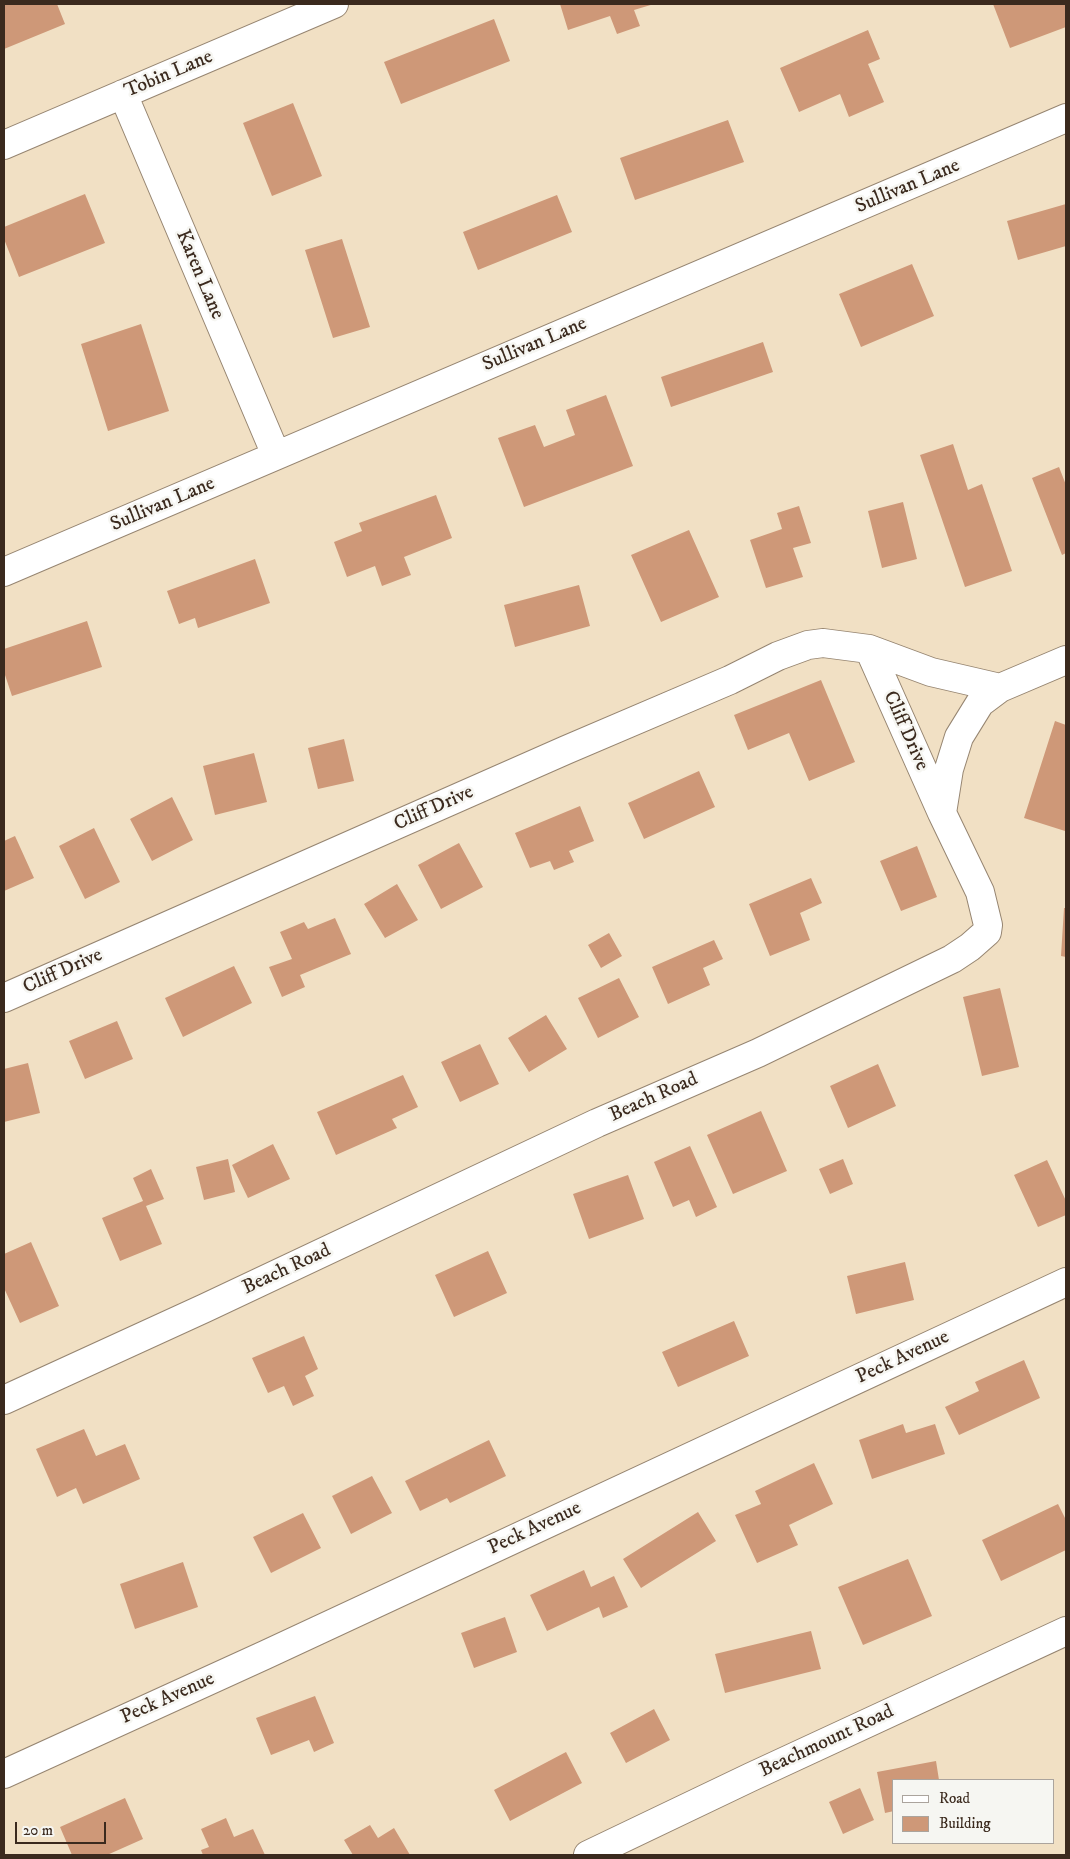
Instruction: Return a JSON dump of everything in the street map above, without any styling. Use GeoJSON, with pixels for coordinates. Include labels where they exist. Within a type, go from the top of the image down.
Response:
{"type":"FeatureCollection","features":[{"type":"Feature","properties":{"kind":"street","name":"Tobin Lane"},"geometry":{"type":"LineString","coordinates":[[4,145],[334,4]]}},
{"type":"Feature","properties":{"kind":"street","name":"Karen Lane"},"geometry":{"type":"LineString","coordinates":[[123,94],[276,455]]}},
{"type":"Feature","properties":{"kind":"street","name":"Sullivan Lane"},"geometry":{"type":"LineString","coordinates":[[4,572],[1066,118]]}},
{"type":"Feature","properties":{"kind":"street","name":"Cliff Drive"},"geometry":{"type":"LineString","coordinates":[[4,998],[566,750],[730,680],[778,656],[808,645],[823,643],[869,649],[931,672],[1000,688]]}},
{"type":"Feature","properties":{"kind":"street","name":"Cliff Drive"},"geometry":{"type":"LineString","coordinates":[[869,649],[942,813]]}},
{"type":"Feature","properties":{"kind":"street"},"geometry":{"type":"LineString","coordinates":[[942,813],[949,768],[959,737],[980,704],[1000,688],[1066,660]]}},
{"type":"Feature","properties":{"kind":"street","name":"Beach Road"},"geometry":{"type":"LineString","coordinates":[[4,1400],[214,1304],[597,1123],[758,1053],[952,959],[987,932],[988,925],[980,892],[942,813]]}},
{"type":"Feature","properties":{"kind":"street","name":"Peck Avenue"},"geometry":{"type":"LineString","coordinates":[[4,1774],[274,1651],[1066,1282]]}},
{"type":"Feature","properties":{"kind":"street","name":"Beachmount Road"},"geometry":{"type":"LineString","coordinates":[[588,1855],[1066,1631]]}},
{"type":"Feature","properties":{"kind":"building"},"geometry":{"type":"Polygon","coordinates":[[[4,4],[57,4],[65,24],[4,49],[4,4]]]}},
{"type":"Feature","properties":{"kind":"building"},"geometry":{"type":"Polygon","coordinates":[[[560,4],[654,4],[634,10],[640,26],[617,34],[610,16],[568,30],[560,4]]]}},
{"type":"Feature","properties":{"kind":"building"},"geometry":{"type":"Polygon","coordinates":[[[993,4],[1066,4],[1066,27],[1010,48],[993,4]]]}},
{"type":"Feature","properties":{"kind":"building"},"geometry":{"type":"Polygon","coordinates":[[[494,19],[510,61],[401,104],[384,62],[494,19]]]}},
{"type":"Feature","properties":{"kind":"building"},"geometry":{"type":"Polygon","coordinates":[[[868,30],[880,59],[868,64],[884,102],[849,117],[840,94],[799,112],[780,68],[868,30]]]}},
{"type":"Feature","properties":{"kind":"building"},"geometry":{"type":"Polygon","coordinates":[[[293,103],[322,176],[272,196],[243,123],[293,103]]]}},
{"type":"Feature","properties":{"kind":"building"},"geometry":{"type":"Polygon","coordinates":[[[728,120],[744,162],[635,200],[620,158],[728,120]]]}},
{"type":"Feature","properties":{"kind":"building"},"geometry":{"type":"Polygon","coordinates":[[[85,194],[105,243],[19,277],[4,239],[4,227],[85,194]]]}},
{"type":"Feature","properties":{"kind":"building"},"geometry":{"type":"Polygon","coordinates":[[[557,195],[572,232],[478,270],[463,232],[557,195]]]}},
{"type":"Feature","properties":{"kind":"building"},"geometry":{"type":"Polygon","coordinates":[[[1066,204],[1066,246],[1018,260],[1007,221],[1066,204]]]}},
{"type":"Feature","properties":{"kind":"building"},"geometry":{"type":"Polygon","coordinates":[[[342,239],[370,327],[333,338],[305,250],[342,239]]]}},
{"type":"Feature","properties":{"kind":"building"},"geometry":{"type":"Polygon","coordinates":[[[912,264],[934,316],[861,347],[839,294],[912,264]]]}},
{"type":"Feature","properties":{"kind":"building"},"geometry":{"type":"Polygon","coordinates":[[[141,324],[169,411],[108,431],[81,344],[141,324]]]}},
{"type":"Feature","properties":{"kind":"building"},"geometry":{"type":"Polygon","coordinates":[[[763,342],[773,372],[671,407],[661,377],[763,342]]]}},
{"type":"Feature","properties":{"kind":"building"},"geometry":{"type":"Polygon","coordinates":[[[606,395],[633,466],[524,507],[498,438],[535,425],[544,447],[575,435],[566,410],[606,395]]]}},
{"type":"Feature","properties":{"kind":"building"},"geometry":{"type":"Polygon","coordinates":[[[953,444],[968,490],[982,484],[1012,571],[965,587],[920,455],[953,444]]]}},
{"type":"Feature","properties":{"kind":"building"},"geometry":{"type":"Polygon","coordinates":[[[1059,467],[1066,485],[1066,553],[1062,555],[1032,478],[1059,467]]]}},
{"type":"Feature","properties":{"kind":"building"},"geometry":{"type":"Polygon","coordinates":[[[436,495],[452,538],[404,557],[411,575],[382,586],[375,566],[347,577],[334,542],[362,531],[359,523],[436,495]]]}},
{"type":"Feature","properties":{"kind":"building"},"geometry":{"type":"Polygon","coordinates":[[[903,502],[917,559],[882,568],[868,511],[903,502]]]}},
{"type":"Feature","properties":{"kind":"building"},"geometry":{"type":"Polygon","coordinates":[[[799,506],[811,543],[793,548],[803,577],[766,588],[750,540],[782,529],[777,513],[799,506]]]}},
{"type":"Feature","properties":{"kind":"building"},"geometry":{"type":"Polygon","coordinates":[[[689,530],[719,597],[661,622],[631,555],[689,530]]]}},
{"type":"Feature","properties":{"kind":"building"},"geometry":{"type":"Polygon","coordinates":[[[255,559],[270,603],[198,628],[195,618],[179,624],[167,591],[255,559]]]}},
{"type":"Feature","properties":{"kind":"building"},"geometry":{"type":"Polygon","coordinates":[[[579,585],[590,626],[515,647],[504,605],[579,585]]]}},
{"type":"Feature","properties":{"kind":"building"},"geometry":{"type":"Polygon","coordinates":[[[87,621],[102,667],[12,696],[4,672],[4,649],[87,621]]]}},
{"type":"Feature","properties":{"kind":"building"},"geometry":{"type":"Polygon","coordinates":[[[821,680],[855,762],[809,781],[789,733],[748,750],[734,715],[821,680]]]}},
{"type":"Feature","properties":{"kind":"building"},"geometry":{"type":"Polygon","coordinates":[[[1055,721],[1066,725],[1065,831],[1024,818],[1055,721]]]}},
{"type":"Feature","properties":{"kind":"building"},"geometry":{"type":"Polygon","coordinates":[[[344,739],[354,781],[318,789],[308,748],[344,739]]]}},
{"type":"Feature","properties":{"kind":"building"},"geometry":{"type":"Polygon","coordinates":[[[254,753],[267,802],[215,815],[203,766],[254,753]]]}},
{"type":"Feature","properties":{"kind":"building"},"geometry":{"type":"Polygon","coordinates":[[[699,771],[715,807],[644,839],[628,803],[699,771]]]}},
{"type":"Feature","properties":{"kind":"building"},"geometry":{"type":"Polygon","coordinates":[[[172,797],[193,840],[152,861],[130,819],[172,797]]]}},
{"type":"Feature","properties":{"kind":"building"},"geometry":{"type":"Polygon","coordinates":[[[580,806],[594,841],[569,851],[574,862],[554,870],[550,861],[530,868],[515,833],[580,806]]]}},
{"type":"Feature","properties":{"kind":"building"},"geometry":{"type":"Polygon","coordinates":[[[94,828],[120,882],[85,899],[59,846],[94,828]]]}},
{"type":"Feature","properties":{"kind":"building"},"geometry":{"type":"Polygon","coordinates":[[[15,836],[34,878],[4,891],[4,841],[15,836]]]}},
{"type":"Feature","properties":{"kind":"building"},"geometry":{"type":"Polygon","coordinates":[[[459,843],[483,887],[441,909],[418,865],[459,843]]]}},
{"type":"Feature","properties":{"kind":"building"},"geometry":{"type":"Polygon","coordinates":[[[917,846],[937,897],[901,911],[880,861],[917,846]]]}},
{"type":"Feature","properties":{"kind":"building"},"geometry":{"type":"Polygon","coordinates":[[[811,878],[822,903],[800,913],[810,940],[770,956],[749,904],[811,878]]]}},
{"type":"Feature","properties":{"kind":"building"},"geometry":{"type":"Polygon","coordinates":[[[397,884],[418,920],[385,938],[364,904],[397,884]]]}},
{"type":"Feature","properties":{"kind":"building"},"geometry":{"type":"Polygon","coordinates":[[[1064,908],[1066,908],[1066,957],[1061,956],[1064,908]]]}},
{"type":"Feature","properties":{"kind":"building"},"geometry":{"type":"Polygon","coordinates":[[[335,918],[351,954],[300,975],[305,987],[282,997],[269,967],[292,959],[280,932],[304,922],[308,929],[335,918]]]}},
{"type":"Feature","properties":{"kind":"building"},"geometry":{"type":"Polygon","coordinates":[[[609,933],[622,956],[601,968],[588,945],[609,933]]]}},
{"type":"Feature","properties":{"kind":"building"},"geometry":{"type":"Polygon","coordinates":[[[714,940],[723,959],[703,968],[710,985],[668,1004],[652,967],[714,940]]]}},
{"type":"Feature","properties":{"kind":"building"},"geometry":{"type":"Polygon","coordinates":[[[234,966],[252,1003],[183,1037],[165,998],[234,966]]]}},
{"type":"Feature","properties":{"kind":"building"},"geometry":{"type":"Polygon","coordinates":[[[619,978],[639,1017],[598,1038],[578,998],[619,978]]]}},
{"type":"Feature","properties":{"kind":"building"},"geometry":{"type":"Polygon","coordinates":[[[1000,988],[1019,1067],[982,1076],[963,997],[1000,988]]]}},
{"type":"Feature","properties":{"kind":"building"},"geometry":{"type":"Polygon","coordinates":[[[546,1015],[567,1049],[529,1072],[508,1038],[546,1015]]]}},
{"type":"Feature","properties":{"kind":"building"},"geometry":{"type":"Polygon","coordinates":[[[117,1021],[133,1059],[85,1079],[69,1041],[117,1021]]]}},
{"type":"Feature","properties":{"kind":"building"},"geometry":{"type":"Polygon","coordinates":[[[480,1044],[499,1084],[460,1102],[441,1062],[480,1044]]]}},
{"type":"Feature","properties":{"kind":"building"},"geometry":{"type":"Polygon","coordinates":[[[28,1063],[40,1113],[4,1122],[4,1069],[28,1063]]]}},
{"type":"Feature","properties":{"kind":"building"},"geometry":{"type":"Polygon","coordinates":[[[878,1064],[896,1106],[848,1128],[830,1086],[878,1064]]]}},
{"type":"Feature","properties":{"kind":"building"},"geometry":{"type":"Polygon","coordinates":[[[403,1075],[418,1107],[392,1119],[397,1128],[336,1155],[317,1112],[403,1075]]]}},
{"type":"Feature","properties":{"kind":"building"},"geometry":{"type":"Polygon","coordinates":[[[761,1111],[787,1171],[733,1194],[707,1135],[761,1111]]]}},
{"type":"Feature","properties":{"kind":"building"},"geometry":{"type":"Polygon","coordinates":[[[273,1144],[290,1179],[248,1198],[232,1165],[273,1144]]]}},
{"type":"Feature","properties":{"kind":"building"},"geometry":{"type":"Polygon","coordinates":[[[690,1146],[717,1207],[696,1217],[689,1200],[673,1207],[654,1162],[690,1146]]]}},
{"type":"Feature","properties":{"kind":"building"},"geometry":{"type":"Polygon","coordinates":[[[228,1159],[235,1192],[204,1200],[196,1167],[228,1159]]]}},
{"type":"Feature","properties":{"kind":"building"},"geometry":{"type":"Polygon","coordinates":[[[843,1159],[853,1184],[830,1194],[819,1169],[843,1159]]]}},
{"type":"Feature","properties":{"kind":"building"},"geometry":{"type":"Polygon","coordinates":[[[1047,1160],[1066,1201],[1066,1215],[1038,1227],[1014,1175],[1047,1160]]]}},
{"type":"Feature","properties":{"kind":"building"},"geometry":{"type":"Polygon","coordinates":[[[151,1169],[164,1199],[146,1206],[162,1244],[120,1261],[102,1218],[143,1201],[133,1178],[151,1169]]]}},
{"type":"Feature","properties":{"kind":"building"},"geometry":{"type":"Polygon","coordinates":[[[628,1175],[644,1219],[589,1239],[573,1194],[628,1175]]]}},
{"type":"Feature","properties":{"kind":"building"},"geometry":{"type":"Polygon","coordinates":[[[31,1242],[59,1306],[20,1323],[4,1288],[4,1254],[31,1242]]]}},
{"type":"Feature","properties":{"kind":"building"},"geometry":{"type":"Polygon","coordinates":[[[488,1251],[507,1293],[454,1317],[435,1275],[488,1251]]]}},
{"type":"Feature","properties":{"kind":"building"},"geometry":{"type":"Polygon","coordinates":[[[905,1262],[914,1300],[856,1314],[847,1276],[905,1262]]]}},
{"type":"Feature","properties":{"kind":"building"},"geometry":{"type":"Polygon","coordinates":[[[734,1321],[749,1356],[678,1387],[662,1352],[734,1321]]]}},
{"type":"Feature","properties":{"kind":"building"},"geometry":{"type":"Polygon","coordinates":[[[304,1336],[318,1369],[305,1376],[314,1396],[293,1406],[284,1386],[268,1393],[252,1358],[304,1336]]]}},
{"type":"Feature","properties":{"kind":"building"},"geometry":{"type":"Polygon","coordinates":[[[1024,1360],[1040,1398],[959,1435],[945,1407],[979,1391],[975,1382],[1024,1360]]]}},
{"type":"Feature","properties":{"kind":"building"},"geometry":{"type":"Polygon","coordinates":[[[903,1424],[906,1433],[935,1424],[945,1454],[872,1479],[859,1440],[903,1424]]]}},
{"type":"Feature","properties":{"kind":"building"},"geometry":{"type":"Polygon","coordinates":[[[84,1429],[96,1456],[125,1444],[140,1479],[83,1504],[76,1488],[57,1497],[36,1449],[84,1429]]]}},
{"type":"Feature","properties":{"kind":"building"},"geometry":{"type":"Polygon","coordinates":[[[489,1440],[506,1476],[450,1503],[447,1498],[420,1511],[405,1481],[489,1440]]]}},
{"type":"Feature","properties":{"kind":"building"},"geometry":{"type":"Polygon","coordinates":[[[814,1463],[833,1504],[789,1525],[798,1545],[757,1563],[735,1515],[761,1504],[755,1491],[814,1463]]]}},
{"type":"Feature","properties":{"kind":"building"},"geometry":{"type":"Polygon","coordinates":[[[372,1476],[392,1513],[351,1534],[332,1496],[372,1476]]]}},
{"type":"Feature","properties":{"kind":"building"},"geometry":{"type":"Polygon","coordinates":[[[1058,1504],[1066,1520],[1066,1550],[1001,1581],[982,1540],[1058,1504]]]}},
{"type":"Feature","properties":{"kind":"building"},"geometry":{"type":"Polygon","coordinates":[[[698,1512],[716,1541],[641,1588],[623,1559],[698,1512]]]}},
{"type":"Feature","properties":{"kind":"building"},"geometry":{"type":"Polygon","coordinates":[[[303,1513],[321,1548],[271,1573],[253,1537],[303,1513]]]}},
{"type":"Feature","properties":{"kind":"building"},"geometry":{"type":"Polygon","coordinates":[[[908,1559],[932,1616],[863,1645],[838,1587],[908,1559]]]}},
{"type":"Feature","properties":{"kind":"building"},"geometry":{"type":"Polygon","coordinates":[[[183,1562],[198,1607],[135,1629],[120,1584],[183,1562]]]}},
{"type":"Feature","properties":{"kind":"building"},"geometry":{"type":"Polygon","coordinates":[[[584,1570],[591,1587],[614,1576],[628,1607],[603,1618],[599,1607],[547,1631],[530,1595],[584,1570]]]}},
{"type":"Feature","properties":{"kind":"building"},"geometry":{"type":"Polygon","coordinates":[[[505,1617],[517,1652],[474,1668],[461,1633],[505,1617]]]}},
{"type":"Feature","properties":{"kind":"building"},"geometry":{"type":"Polygon","coordinates":[[[811,1631],[821,1669],[725,1693],[715,1654],[811,1631]]]}},
{"type":"Feature","properties":{"kind":"building"},"geometry":{"type":"Polygon","coordinates":[[[315,1696],[334,1743],[314,1752],[309,1740],[271,1755],[256,1718],[315,1696]]]}},
{"type":"Feature","properties":{"kind":"building"},"geometry":{"type":"Polygon","coordinates":[[[654,1709],[670,1740],[626,1763],[610,1733],[654,1709]]]}},
{"type":"Feature","properties":{"kind":"building"},"geometry":{"type":"Polygon","coordinates":[[[566,1752],[582,1783],[510,1821],[494,1790],[566,1752]]]}},
{"type":"Feature","properties":{"kind":"building"},"geometry":{"type":"Polygon","coordinates":[[[936,1761],[939,1779],[892,1779],[892,1811],[885,1813],[877,1772],[936,1761]]]}},
{"type":"Feature","properties":{"kind":"building"},"geometry":{"type":"Polygon","coordinates":[[[860,1788],[874,1820],[843,1834],[829,1802],[860,1788]]]}},
{"type":"Feature","properties":{"kind":"building"},"geometry":{"type":"Polygon","coordinates":[[[125,1798],[143,1839],[107,1855],[72,1855],[60,1827],[125,1798]]]}},
{"type":"Feature","properties":{"kind":"building"},"geometry":{"type":"Polygon","coordinates":[[[226,1818],[234,1837],[253,1829],[265,1855],[203,1855],[201,1850],[209,1847],[201,1829],[226,1818]]]}},
{"type":"Feature","properties":{"kind":"building"},"geometry":{"type":"Polygon","coordinates":[[[370,1825],[378,1838],[394,1828],[410,1855],[353,1855],[344,1840],[370,1825]]]}}]}
